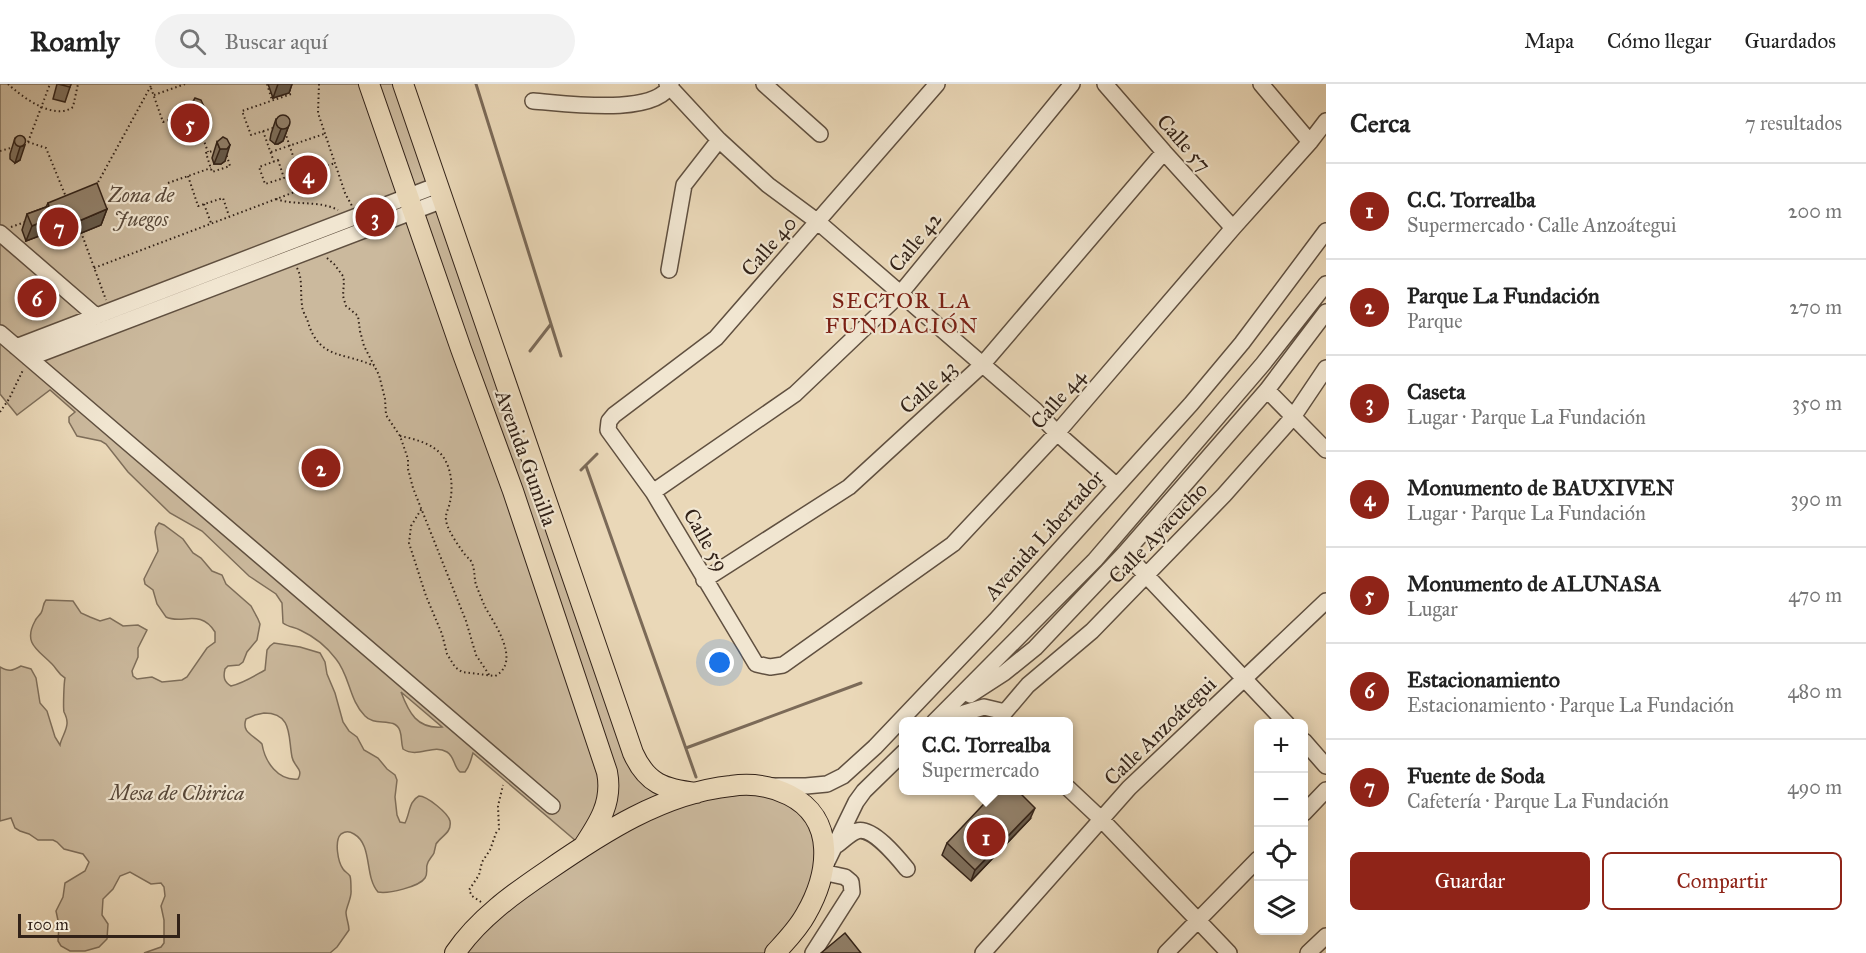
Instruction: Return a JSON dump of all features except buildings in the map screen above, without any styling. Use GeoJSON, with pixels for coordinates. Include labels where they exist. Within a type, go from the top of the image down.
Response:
{"type":"FeatureCollection","features":[{"type":"Feature","properties":{"kind":"main road","name":"Avenida Gumilla"},"geometry":{"type":"LineString","coordinates":[[369,84],[513,491],[607,772],[609,788],[607,805],[603,816],[584,846]]}},
{"type":"Feature","properties":{"kind":"main road","name":"Avenida Gumilla"},"geometry":{"type":"LineString","coordinates":[[403,84],[633,753],[643,771],[657,783],[668,788],[696,793]]}},
{"type":"Feature","properties":{"kind":"main road"},"geometry":{"type":"LineString","coordinates":[[455,953],[492,913],[584,846],[640,814],[669,802],[720,787],[743,785],[763,786],[798,800],[812,812],[823,838],[822,872],[812,903],[806,915],[775,953]]}},
{"type":"Feature","properties":{"kind":"main road"},"geometry":{"type":"LineString","coordinates":[[790,953],[794,931]]}},
{"type":"Feature","properties":{"kind":"street"},"geometry":{"type":"LineString","coordinates":[[764,84],[820,134]]}},
{"type":"Feature","properties":{"kind":"street","name":"Calle 40"},"geometry":{"type":"LineString","coordinates":[[614,415],[716,338],[937,84]]}},
{"type":"Feature","properties":{"kind":"street","name":"Calle 42"},"geometry":{"type":"LineString","coordinates":[[653,492],[795,394],[900,294],[1072,84]]}},
{"type":"Feature","properties":{"kind":"street","name":"Calle 57"},"geometry":{"type":"LineString","coordinates":[[1105,84],[1233,228]]}},
{"type":"Feature","properties":{"kind":"street"},"geometry":{"type":"LineString","coordinates":[[1261,84],[1310,142]]}},
{"type":"Feature","properties":{"kind":"street"},"geometry":{"type":"LineString","coordinates":[[533,101],[618,106],[653,101],[669,85],[719,140],[768,185],[818,222],[1035,411],[1117,486]]}},
{"type":"Feature","properties":{"kind":"street","name":"Calle 44"},"geometry":{"type":"LineString","coordinates":[[783,665],[953,544],[1057,433],[1326,121]]}},
{"type":"Feature","properties":{"kind":"street"},"geometry":{"type":"LineString","coordinates":[[669,270],[684,184],[719,140]]}},
{"type":"Feature","properties":{"kind":"street","name":"Calle 43"},"geometry":{"type":"LineString","coordinates":[[704,580],[849,487],[982,365],[1164,153]]}},
{"type":"Feature","properties":{"kind":"street"},"geometry":{"type":"LineString","coordinates":[[16,347],[440,192]]}},
{"type":"Feature","properties":{"kind":"street"},"geometry":{"type":"LineString","coordinates":[[29,358],[319,247],[410,204]]}},
{"type":"Feature","properties":{"kind":"street"},"geometry":{"type":"LineString","coordinates":[[2,231],[103,314]]}},
{"type":"Feature","properties":{"kind":"street","name":"Avenida Libertador"},"geometry":{"type":"LineString","coordinates":[[904,717],[995,621],[1191,404],[1326,231]]}},
{"type":"Feature","properties":{"kind":"street"},"geometry":{"type":"LineString","coordinates":[[950,714],[1095,560],[1263,364],[1326,284]]}},
{"type":"Feature","properties":{"kind":"street"},"geometry":{"type":"LineString","coordinates":[[950,714],[1035,648],[1125,553],[1267,390],[1326,312]]}},
{"type":"Feature","properties":{"kind":"street"},"geometry":{"type":"LineString","coordinates":[[0,333],[552,806]]}},
{"type":"Feature","properties":{"kind":"street","name":"Calle Ayacucho"},"geometry":{"type":"LineString","coordinates":[[1008,717],[1028,685],[1092,631],[1224,495],[1293,417],[1326,368]]}},
{"type":"Feature","properties":{"kind":"street"},"geometry":{"type":"LineString","coordinates":[[1267,390],[1326,450]]}},
{"type":"Feature","properties":{"kind":"street","name":"Calle 59"},"geometry":{"type":"LineString","coordinates":[[614,415],[609,421],[608,430],[653,492],[756,664],[770,667],[783,665]]}},
{"type":"Feature","properties":{"kind":"street"},"geometry":{"type":"LineString","coordinates":[[1125,553],[1283,719]]}},
{"type":"Feature","properties":{"kind":"street","name":"Calle Anzoátegui"},"geometry":{"type":"LineString","coordinates":[[983,953],[1129,788],[1326,601]]}},
{"type":"Feature","properties":{"kind":"street"},"geometry":{"type":"LineString","coordinates":[[950,714],[964,713],[984,707],[1008,717]]}},
{"type":"Feature","properties":{"kind":"street"},"geometry":{"type":"LineString","coordinates":[[980,717],[988,708]]}},
{"type":"Feature","properties":{"kind":"street","name":"Avenida Libertador"},"geometry":{"type":"LineString","coordinates":[[743,785],[818,786],[827,783],[843,776],[899,722]]}},
{"type":"Feature","properties":{"kind":"street"},"geometry":{"type":"LineString","coordinates":[[1308,746],[1326,766]]}},
{"type":"Feature","properties":{"kind":"street"},"geometry":{"type":"LineString","coordinates":[[813,953],[852,892],[851,882],[845,877],[822,872],[856,802],[899,756]]}},
{"type":"Feature","properties":{"kind":"street"},"geometry":{"type":"LineString","coordinates":[[886,770],[899,761]]}},
{"type":"Feature","properties":{"kind":"street"},"geometry":{"type":"LineString","coordinates":[[1308,809],[1326,790]]}},
{"type":"Feature","properties":{"kind":"street"},"geometry":{"type":"LineString","coordinates":[[1073,793],[1101,819],[1228,953]]}},
{"type":"Feature","properties":{"kind":"street"},"geometry":{"type":"LineString","coordinates":[[833,849],[854,832],[865,830],[886,846],[907,868]]}},
{"type":"Feature","properties":{"kind":"street"},"geometry":{"type":"LineString","coordinates":[[1166,953],[1254,862]]}},
{"type":"Feature","properties":{"kind":"street"},"geometry":{"type":"LineString","coordinates":[[1308,953],[1326,936]]}},
{"type":"Feature","properties":{"kind":"path"},"geometry":{"type":"LineString","coordinates":[[8,84],[18,94],[41,107],[63,112],[73,107],[78,84]]}},
{"type":"Feature","properties":{"kind":"path"},"geometry":{"type":"LineString","coordinates":[[28,142],[50,84]]}},
{"type":"Feature","properties":{"kind":"path"},"geometry":{"type":"LineString","coordinates":[[154,95],[185,84]]}},
{"type":"Feature","properties":{"kind":"path"},"geometry":{"type":"LineString","coordinates":[[267,84],[272,100]]}},
{"type":"Feature","properties":{"kind":"path"},"geometry":{"type":"LineString","coordinates":[[273,128],[251,135],[242,111],[291,94],[287,84]]}},
{"type":"Feature","properties":{"kind":"path"},"geometry":{"type":"LineString","coordinates":[[319,84],[318,113],[345,193],[353,208]]}},
{"type":"Feature","properties":{"kind":"path"},"geometry":{"type":"LineString","coordinates":[[151,85],[164,122],[186,114]]}},
{"type":"Feature","properties":{"kind":"path"},"geometry":{"type":"LineString","coordinates":[[92,191],[151,85]]}},
{"type":"Feature","properties":{"kind":"path"},"geometry":{"type":"LineString","coordinates":[[177,118],[183,135],[200,130]]}},
{"type":"Feature","properties":{"kind":"path"},"geometry":{"type":"LineString","coordinates":[[199,120],[208,153],[206,153],[213,172],[230,166],[224,147],[208,153]]}},
{"type":"Feature","properties":{"kind":"path"},"geometry":{"type":"LineString","coordinates":[[282,125],[298,171],[306,174],[334,163]]}},
{"type":"Feature","properties":{"kind":"path"},"geometry":{"type":"LineString","coordinates":[[263,131],[274,162]]}},
{"type":"Feature","properties":{"kind":"path"},"geometry":{"type":"LineString","coordinates":[[271,152],[324,134]]}},
{"type":"Feature","properties":{"kind":"path"},"geometry":{"type":"LineString","coordinates":[[0,151],[28,142],[46,148],[69,206]]}},
{"type":"Feature","properties":{"kind":"path"},"geometry":{"type":"LineString","coordinates":[[278,160],[284,178],[265,184],[259,167],[274,162],[278,160]]}},
{"type":"Feature","properties":{"kind":"path"},"geometry":{"type":"LineString","coordinates":[[168,183],[211,168]]}},
{"type":"Feature","properties":{"kind":"path"},"geometry":{"type":"LineString","coordinates":[[94,268],[321,182],[316,169]]}},
{"type":"Feature","properties":{"kind":"path"},"geometry":{"type":"LineString","coordinates":[[306,174],[308,187]]}},
{"type":"Feature","properties":{"kind":"path"},"geometry":{"type":"LineString","coordinates":[[188,176],[198,206],[223,198],[229,216]]}},
{"type":"Feature","properties":{"kind":"path"},"geometry":{"type":"LineString","coordinates":[[276,199],[328,206],[342,213]]}},
{"type":"Feature","properties":{"kind":"path"},"geometry":{"type":"LineString","coordinates":[[204,204],[211,223]]}},
{"type":"Feature","properties":{"kind":"path"},"geometry":{"type":"LineString","coordinates":[[2,231],[25,222]]}},
{"type":"Feature","properties":{"kind":"path"},"geometry":{"type":"LineString","coordinates":[[80,229],[94,268],[103,314]]}},
{"type":"Feature","properties":{"kind":"path"},"geometry":{"type":"LineString","coordinates":[[319,247],[343,276],[344,301],[358,316],[363,341],[379,375],[386,415],[400,436],[408,459],[411,484],[448,581],[466,621],[476,655],[490,676]]}},
{"type":"Feature","properties":{"kind":"path"},"geometry":{"type":"LineString","coordinates":[[287,259],[300,274],[303,311],[309,329],[317,342],[330,351],[374,366]]}},
{"type":"Feature","properties":{"kind":"path"},"geometry":{"type":"LineString","coordinates":[[0,412],[29,358]]}},
{"type":"Feature","properties":{"kind":"path"},"geometry":{"type":"LineString","coordinates":[[400,436],[429,445],[444,457],[448,466],[451,476],[451,500],[446,514],[447,524],[451,534],[472,562],[475,582],[484,605],[505,645],[504,665],[499,674],[490,676],[476,672],[462,672],[455,667],[447,654],[442,634],[408,543],[411,526],[422,508]]}},
{"type":"Feature","properties":{"kind":"path"},"geometry":{"type":"LineString","coordinates":[[492,913],[469,890],[479,875],[482,862],[499,829],[498,806],[503,785]]}},
{"type":"Feature","properties":{"kind":"green space","name":"Zona de Juegos"},"geometry":{"type":"Polygon","coordinates":[[[0,84],[369,84],[607,772],[583,847],[473,753],[467,770],[460,772],[447,752],[436,749],[409,752],[403,749],[401,733],[397,726],[369,719],[360,710],[341,666],[328,650],[310,635],[283,623],[282,603],[276,594],[249,576],[202,531],[170,513],[128,472],[106,444],[77,436],[69,422],[69,417],[75,412],[50,390],[17,415],[0,394],[0,84]],[[401,692],[407,707],[415,718],[426,725],[442,727],[401,692]]]}},
{"type":"Feature","properties":{"kind":"green space"},"geometry":{"type":"Polygon","coordinates":[[[371,84],[401,84],[436,185],[409,195],[371,84]]]}},
{"type":"Feature","properties":{"kind":"green space"},"geometry":{"type":"Polygon","coordinates":[[[442,201],[636,764],[676,792],[598,835],[608,807],[414,211],[442,201]]]}},
{"type":"Feature","properties":{"kind":"green space","name":"Mesa de Chirica"},"geometry":{"type":"Polygon","coordinates":[[[159,523],[164,525],[183,539],[193,553],[201,558],[212,571],[222,575],[226,584],[251,606],[258,619],[260,624],[257,640],[247,652],[243,662],[225,669],[224,677],[227,683],[231,686],[236,685],[265,670],[267,650],[274,643],[320,653],[325,662],[343,722],[357,737],[364,750],[378,758],[395,775],[397,780],[395,797],[400,822],[405,823],[411,804],[419,796],[437,806],[450,821],[446,834],[436,844],[425,878],[410,887],[389,892],[378,892],[374,885],[364,845],[360,839],[349,832],[341,834],[337,846],[338,857],[351,881],[351,895],[346,912],[349,930],[330,953],[144,953],[161,947],[164,943],[164,920],[161,906],[165,896],[164,887],[161,883],[151,884],[130,872],[120,876],[113,889],[103,899],[102,915],[108,924],[107,939],[99,947],[85,951],[70,951],[61,946],[58,941],[59,925],[56,911],[63,897],[65,883],[85,871],[89,862],[83,854],[64,849],[53,840],[38,840],[20,831],[15,828],[11,818],[0,821],[0,667],[8,670],[21,666],[31,669],[36,678],[40,703],[47,711],[55,737],[60,745],[66,728],[65,678],[37,650],[30,635],[46,600],[73,601],[81,613],[100,621],[110,618],[123,626],[138,625],[147,630],[138,648],[138,657],[132,671],[133,676],[137,679],[152,677],[162,682],[182,680],[187,677],[207,648],[215,642],[215,632],[203,621],[166,617],[157,604],[153,590],[145,584],[144,579],[158,551],[156,527],[159,523]],[[264,713],[246,719],[245,728],[262,744],[269,764],[279,774],[298,779],[300,773],[292,757],[287,727],[280,717],[264,713]]]}},
{"type":"Feature","properties":{"kind":"green space"},"geometry":{"type":"Polygon","coordinates":[[[763,789],[815,822],[815,887],[770,953],[459,953],[556,868],[681,800],[763,789]]]}},
{"type":"Feature","properties":{"kind":"waterway"},"geometry":{"type":"LineString","coordinates":[[476,84],[561,356]]}},
{"type":"Feature","properties":{"kind":"waterway"},"geometry":{"type":"LineString","coordinates":[[530,351],[551,324]]}},
{"type":"Feature","properties":{"kind":"waterway"},"geometry":{"type":"LineString","coordinates":[[581,470],[597,454]]}},
{"type":"Feature","properties":{"kind":"waterway"},"geometry":{"type":"LineString","coordinates":[[586,466],[696,777]]}},
{"type":"Feature","properties":{"kind":"waterway"},"geometry":{"type":"LineString","coordinates":[[686,748],[861,683]]}},
{"type":"Feature","properties":{"kind":"place","name":"Monumento de ALUNASA"},"geometry":{"type":"Point","coordinates":[190,123]}},
{"type":"Feature","properties":{"kind":"place","name":"Monumento de BAUXIVEN"},"geometry":{"type":"Point","coordinates":[308,175]}},
{"type":"Feature","properties":{"kind":"place","name":"Caseta"},"geometry":{"type":"Point","coordinates":[375,217]}},
{"type":"Feature","properties":{"kind":"place","name":"Fuente de Soda"},"geometry":{"type":"Point","coordinates":[59,227]}},
{"type":"Feature","properties":{"kind":"place","name":"Estacionamiento"},"geometry":{"type":"Point","coordinates":[37,298]}},
{"type":"Feature","properties":{"kind":"place","name":"Parque La Fundación"},"geometry":{"type":"Point","coordinates":[321,468]}},
{"type":"Feature","properties":{"kind":"place","name":"C.C. Torrealba"},"geometry":{"type":"Point","coordinates":[986,837]}},
{"type":"Feature","properties":{"kind":"district","name":"SECTOR LA FUNDACIÓN"},"geometry":{"type":"Point","coordinates":[902,312]}}]}
